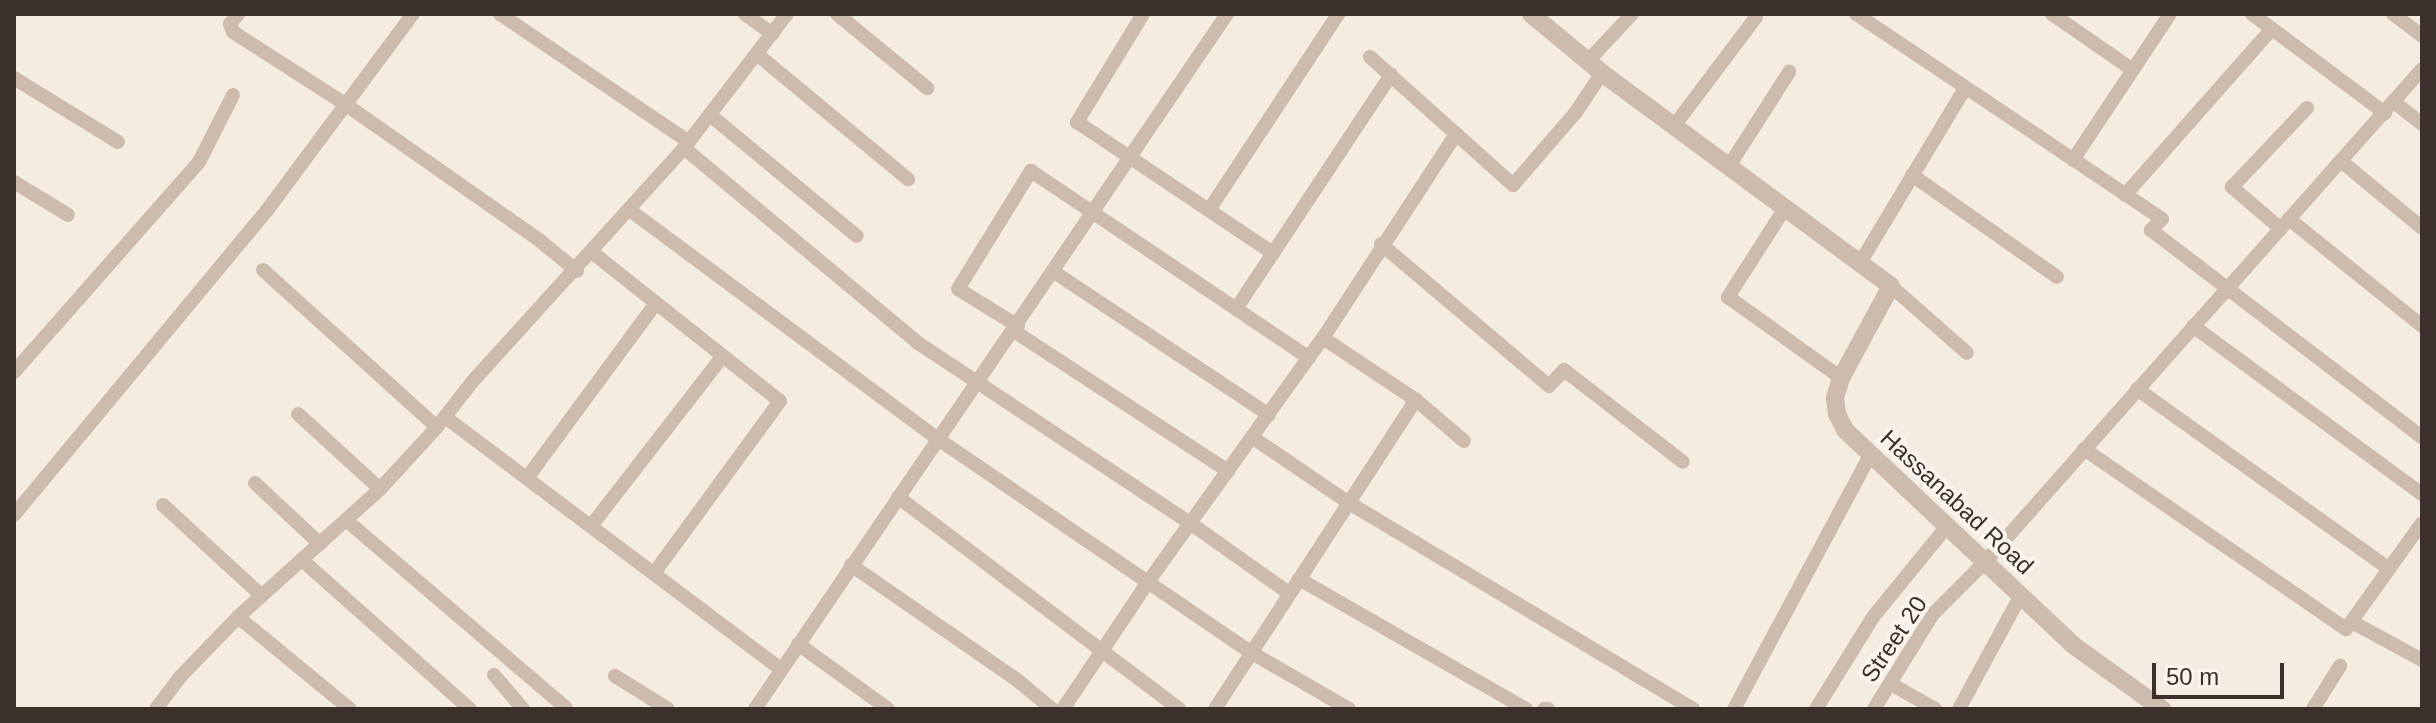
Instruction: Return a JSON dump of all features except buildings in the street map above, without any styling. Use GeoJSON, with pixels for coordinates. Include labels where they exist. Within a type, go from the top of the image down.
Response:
{"type":"FeatureCollection","features":[{"type":"Feature","properties":{"kind":"street"},"geometry":{"type":"LineString","coordinates":[[238,14],[230,24],[233,32],[345,104],[539,240],[577,271]]}},
{"type":"Feature","properties":{"kind":"street"},"geometry":{"type":"LineString","coordinates":[[17,506],[268,209],[413,14]]}},
{"type":"Feature","properties":{"kind":"street"},"geometry":{"type":"LineString","coordinates":[[500,14],[686,145],[918,343],[1190,523],[1289,593]]}},
{"type":"Feature","properties":{"kind":"street"},"geometry":{"type":"LineString","coordinates":[[745,14],[773,34]]}},
{"type":"Feature","properties":{"kind":"street"},"geometry":{"type":"LineString","coordinates":[[156,709],[180,677],[238,617],[380,489],[441,422],[472,382],[631,211],[758,55],[787,14]]}},
{"type":"Feature","properties":{"kind":"street"},"geometry":{"type":"LineString","coordinates":[[837,14],[927,88]]}},
{"type":"Feature","properties":{"kind":"street"},"geometry":{"type":"LineString","coordinates":[[1143,14],[1077,122],[1273,253]]}},
{"type":"Feature","properties":{"kind":"street"},"geometry":{"type":"LineString","coordinates":[[755,709],[1016,329],[1227,14]]}},
{"type":"Feature","properties":{"kind":"street"},"geometry":{"type":"LineString","coordinates":[[1209,210],[1338,14]]}},
{"type":"Feature","properties":{"kind":"street"},"geometry":{"type":"LineString","coordinates":[[1531,14],[1595,67],[1891,286],[1967,353]]}},
{"type":"Feature","properties":{"kind":"street"},"geometry":{"type":"LineString","coordinates":[[1370,57],[1513,185],[1576,112],[1595,67],[1632,14]]}},
{"type":"Feature","properties":{"kind":"street"},"geometry":{"type":"LineString","coordinates":[[1856,14],[2162,219],[2151,230],[2422,437]]}},
{"type":"Feature","properties":{"kind":"street"},"geometry":{"type":"LineString","coordinates":[[1875,27],[1884,14]]}},
{"type":"Feature","properties":{"kind":"street"},"geometry":{"type":"LineString","coordinates":[[2052,14],[2133,70]]}},
{"type":"Feature","properties":{"kind":"street"},"geometry":{"type":"LineString","coordinates":[[2073,160],[2170,14]]}},
{"type":"Feature","properties":{"kind":"street"},"geometry":{"type":"LineString","coordinates":[[2252,14],[2389,108],[2422,124]]}},
{"type":"Feature","properties":{"kind":"street"},"geometry":{"type":"LineString","coordinates":[[2393,14],[2422,36]]}},
{"type":"Feature","properties":{"kind":"street"},"geometry":{"type":"LineString","coordinates":[[1674,126],[1756,17]]}},
{"type":"Feature","properties":{"kind":"street"},"geometry":{"type":"LineString","coordinates":[[2125,195],[2272,29]]}},
{"type":"Feature","properties":{"kind":"street"},"geometry":{"type":"LineString","coordinates":[[758,55],[908,179]]}},
{"type":"Feature","properties":{"kind":"street","name":"Street 20"},"geometry":{"type":"LineString","coordinates":[[1874,709],[1933,614],[1986,561],[2422,69]]}},
{"type":"Feature","properties":{"kind":"street"},"geometry":{"type":"LineString","coordinates":[[1729,166],[1789,72]]}},
{"type":"Feature","properties":{"kind":"street"},"geometry":{"type":"LineString","coordinates":[[1236,309],[1391,75]]}},
{"type":"Feature","properties":{"kind":"street"},"geometry":{"type":"LineString","coordinates":[[14,78],[118,142]]}},
{"type":"Feature","properties":{"kind":"street"},"geometry":{"type":"LineString","coordinates":[[1860,263],[1965,88]]}},
{"type":"Feature","properties":{"kind":"street"},"geometry":{"type":"LineString","coordinates":[[14,372],[199,162],[233,95]]}},
{"type":"Feature","properties":{"kind":"street"},"geometry":{"type":"LineString","coordinates":[[2307,108],[2232,187],[2422,326]]}},
{"type":"Feature","properties":{"kind":"street"},"geometry":{"type":"LineString","coordinates":[[710,115],[857,236]]}},
{"type":"Feature","properties":{"kind":"street"},"geometry":{"type":"LineString","coordinates":[[1063,709],[1148,582],[1323,338],[1381,244],[1456,134]]}},
{"type":"Feature","properties":{"kind":"street"},"geometry":{"type":"LineString","coordinates":[[2341,161],[2422,228]]}},
{"type":"Feature","properties":{"kind":"street"},"geometry":{"type":"LineString","coordinates":[[1228,471],[958,289],[1031,171],[1309,358]]}},
{"type":"Feature","properties":{"kind":"street"},"geometry":{"type":"LineString","coordinates":[[1912,175],[2057,277]]}},
{"type":"Feature","properties":{"kind":"street"},"geometry":{"type":"LineString","coordinates":[[14,182],[68,215]]}},
{"type":"Feature","properties":{"kind":"street"},"geometry":{"type":"LineString","coordinates":[[1785,208],[1728,297],[1841,378]]}},
{"type":"Feature","properties":{"kind":"street"},"geometry":{"type":"LineString","coordinates":[[631,211],[938,439],[1252,653],[1349,709]]}},
{"type":"Feature","properties":{"kind":"street"},"geometry":{"type":"LineString","coordinates":[[1381,244],[1549,386],[1564,370],[1683,462]]}},
{"type":"Feature","properties":{"kind":"street"},"geometry":{"type":"LineString","coordinates":[[593,253],[780,401],[654,573]]}},
{"type":"Feature","properties":{"kind":"street"},"geometry":{"type":"LineString","coordinates":[[263,270],[441,422],[527,478],[781,669]]}},
{"type":"Feature","properties":{"kind":"street"},"geometry":{"type":"LineString","coordinates":[[1054,272],[1269,415]]}},
{"type":"Feature","properties":{"kind":"street","name":"Hassanabad Road"},"geometry":{"type":"LineString","coordinates":[[1891,286],[1841,378],[1835,398],[1837,414],[1845,430],[2073,645],[2162,709]]}},
{"type":"Feature","properties":{"kind":"street"},"geometry":{"type":"LineString","coordinates":[[527,478],[656,303]]}},
{"type":"Feature","properties":{"kind":"street"},"geometry":{"type":"LineString","coordinates":[[2193,326],[2422,494]]}},
{"type":"Feature","properties":{"kind":"street"},"geometry":{"type":"LineString","coordinates":[[1323,338],[1416,400],[1464,441]]}},
{"type":"Feature","properties":{"kind":"street"},"geometry":{"type":"LineString","coordinates":[[591,526],[723,356]]}},
{"type":"Feature","properties":{"kind":"street"},"geometry":{"type":"LineString","coordinates":[[2137,389],[2389,569]]}},
{"type":"Feature","properties":{"kind":"street"},"geometry":{"type":"LineString","coordinates":[[1215,709],[1416,400]]}},
{"type":"Feature","properties":{"kind":"street"},"geometry":{"type":"LineString","coordinates":[[298,414],[380,489]]}},
{"type":"Feature","properties":{"kind":"street"},"geometry":{"type":"LineString","coordinates":[[1252,437],[1349,503],[1693,709]]}},
{"type":"Feature","properties":{"kind":"street"},"geometry":{"type":"LineString","coordinates":[[2084,449],[2346,629],[2422,523]]}},
{"type":"Feature","properties":{"kind":"street"},"geometry":{"type":"LineString","coordinates":[[1734,709],[1871,454]]}},
{"type":"Feature","properties":{"kind":"street"},"geometry":{"type":"LineString","coordinates":[[255,483],[320,544]]}},
{"type":"Feature","properties":{"kind":"street"},"geometry":{"type":"LineString","coordinates":[[898,497],[1179,709]]}},
{"type":"Feature","properties":{"kind":"street"},"geometry":{"type":"LineString","coordinates":[[163,505],[262,596]]}},
{"type":"Feature","properties":{"kind":"street"},"geometry":{"type":"LineString","coordinates":[[346,520],[566,708]]}},
{"type":"Feature","properties":{"kind":"street"},"geometry":{"type":"LineString","coordinates":[[1816,709],[1873,617],[1948,525]]}},
{"type":"Feature","properties":{"kind":"street"},"geometry":{"type":"LineString","coordinates":[[302,560],[470,709]]}},
{"type":"Feature","properties":{"kind":"street"},"geometry":{"type":"LineString","coordinates":[[851,565],[1017,680],[1052,709]]}},
{"type":"Feature","properties":{"kind":"street"},"geometry":{"type":"LineString","coordinates":[[1299,579],[1526,709]]}},
{"type":"Feature","properties":{"kind":"street"},"geometry":{"type":"LineString","coordinates":[[1959,709],[2021,595]]}},
{"type":"Feature","properties":{"kind":"street"},"geometry":{"type":"LineString","coordinates":[[238,617],[350,709]]}},
{"type":"Feature","properties":{"kind":"street"},"geometry":{"type":"LineString","coordinates":[[2352,622],[2422,660]]}},
{"type":"Feature","properties":{"kind":"street"},"geometry":{"type":"LineString","coordinates":[[798,644],[888,709]]}},
{"type":"Feature","properties":{"kind":"street"},"geometry":{"type":"LineString","coordinates":[[2313,709],[2340,666]]}},
{"type":"Feature","properties":{"kind":"street"},"geometry":{"type":"LineString","coordinates":[[494,675],[523,709]]}},
{"type":"Feature","properties":{"kind":"street"},"geometry":{"type":"LineString","coordinates":[[615,676],[668,709]]}},
{"type":"Feature","properties":{"kind":"street"},"geometry":{"type":"LineString","coordinates":[[1891,684],[1935,709]]}}]}
